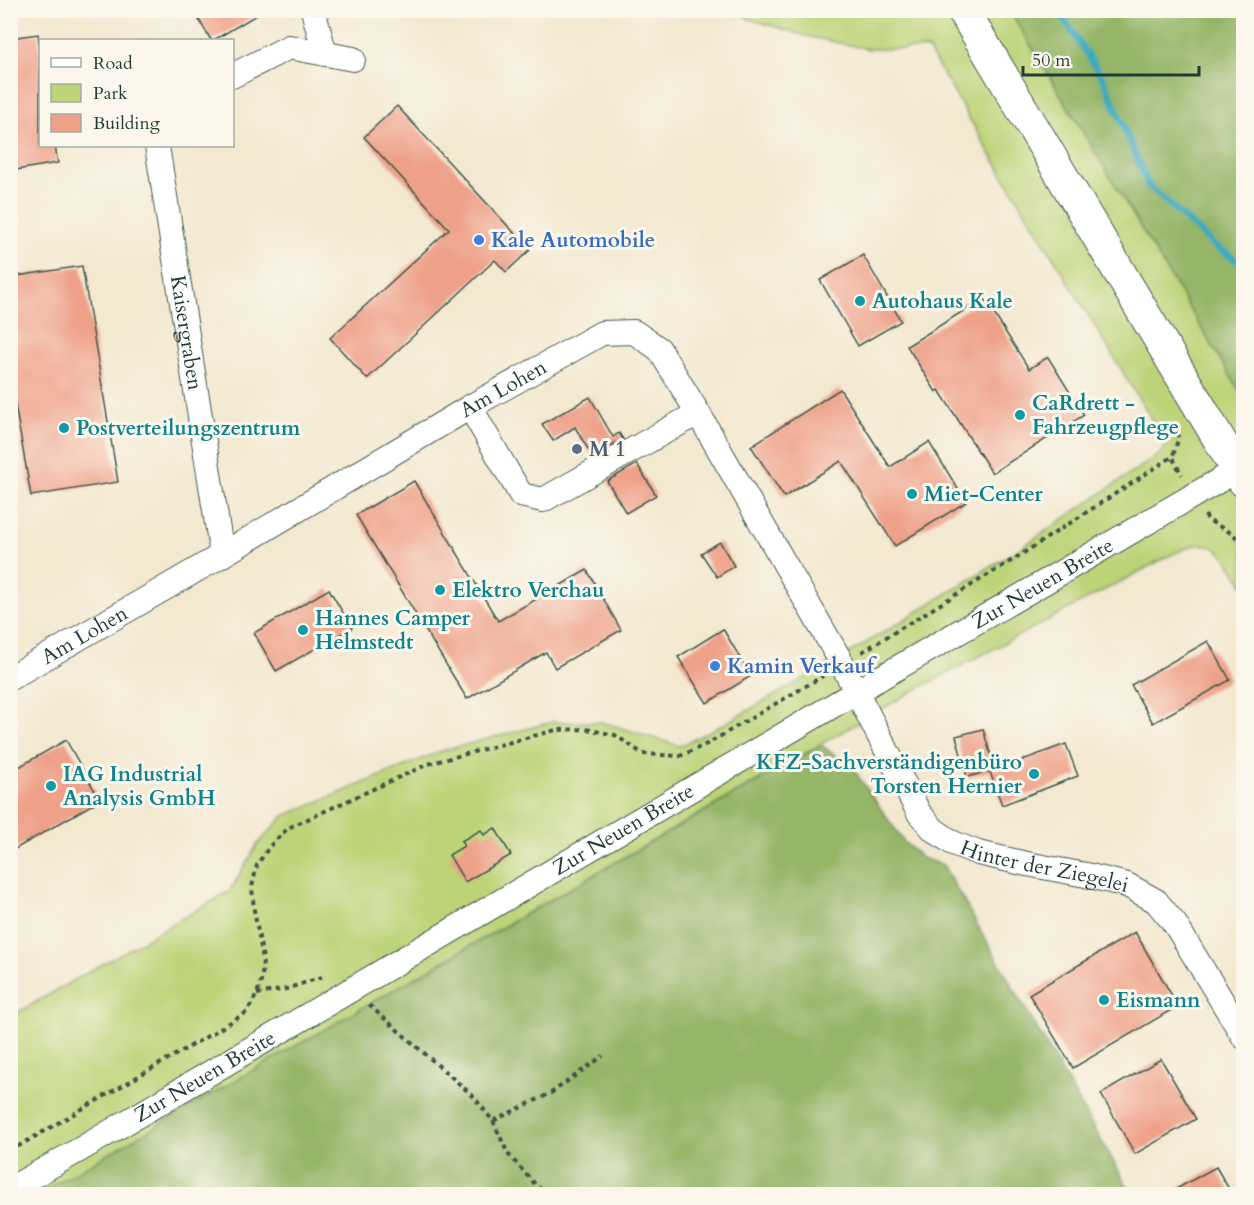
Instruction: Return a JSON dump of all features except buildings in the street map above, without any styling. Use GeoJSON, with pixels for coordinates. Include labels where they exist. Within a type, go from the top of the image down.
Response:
{"type":"FeatureCollection","features":[{"type":"Feature","properties":{"kind":"main road"},"geometry":{"type":"LineString","coordinates":[[963,10],[1240,475]]}},
{"type":"Feature","properties":{"kind":"street"},"geometry":{"type":"LineString","coordinates":[[313,10],[325,54]]}},
{"type":"Feature","properties":{"kind":"street"},"geometry":{"type":"LineString","coordinates":[[234,75],[289,47],[352,59]]}},
{"type":"Feature","properties":{"kind":"street","name":"Kaisergraben"},"geometry":{"type":"LineString","coordinates":[[157,147],[222,555]]}},
{"type":"Feature","properties":{"kind":"street","name":"Am Lohen"},"geometry":{"type":"LineString","coordinates":[[10,678],[470,407],[602,333],[634,332],[659,349],[843,664],[856,692]]}},
{"type":"Feature","properties":{"kind":"street"},"geometry":{"type":"LineString","coordinates":[[470,407],[522,495],[543,500],[698,413]]}},
{"type":"Feature","properties":{"kind":"street","name":"Zur Neuen Breite"},"geometry":{"type":"LineString","coordinates":[[10,1189],[1193,496],[1240,475]]}},
{"type":"Feature","properties":{"kind":"street","name":"Hinter der Ziegelei"},"geometry":{"type":"LineString","coordinates":[[856,692],[919,813],[934,830],[953,843],[978,853],[1127,885],[1156,901],[1175,924],[1244,1037]]}},
{"type":"Feature","properties":{"kind":"path"},"geometry":{"type":"LineString","coordinates":[[10,1151],[247,1012],[257,994],[262,978],[263,959],[252,887],[257,865],[269,847],[288,828],[428,764],[556,730],[586,729],[615,735],[643,754],[680,756],[707,744],[1019,556],[1172,457],[1178,446],[1177,427],[1171,417]]}},
{"type":"Feature","properties":{"kind":"path"},"geometry":{"type":"LineString","coordinates":[[1172,457],[1208,520],[1233,534],[1244,546]]}},
{"type":"Feature","properties":{"kind":"path"},"geometry":{"type":"LineString","coordinates":[[257,994],[286,989],[328,975],[342,980],[472,1095],[493,1121],[508,1154],[546,1194]]}},
{"type":"Feature","properties":{"kind":"path"},"geometry":{"type":"LineString","coordinates":[[493,1121],[551,1093],[603,1056]]}},
{"type":"Feature","properties":{"kind":"green space"},"geometry":{"type":"Polygon","coordinates":[[[739,11],[1010,11],[1243,397],[1243,586],[1225,557],[1213,547],[1197,545],[1173,554],[908,694],[38,1194],[11,1194],[10,1017],[230,891],[257,845],[284,816],[441,751],[552,722],[602,722],[680,746],[724,724],[861,646],[1013,553],[1161,453],[1166,443],[928,49],[868,49],[806,36],[749,19],[739,11]]]}},
{"type":"Feature","properties":{"kind":"green space"},"geometry":{"type":"Polygon","coordinates":[[[1010,11],[1243,11],[1243,397],[1010,11]]]}},
{"type":"Feature","properties":{"kind":"green space"},"geometry":{"type":"Polygon","coordinates":[[[821,745],[851,766],[904,842],[922,858],[943,865],[1132,1194],[38,1194],[821,745]]]}},
{"type":"Feature","properties":{"kind":"waterway"},"geometry":{"type":"LineString","coordinates":[[1058,10],[1104,80],[1148,185],[1215,246],[1244,265]]}},
{"type":"Feature","properties":{"kind":"place","name":"Kale Automobile"},"geometry":{"type":"Point","coordinates":[479,240]}},
{"type":"Feature","properties":{"kind":"place","name":"Autohaus Kale"},"geometry":{"type":"Point","coordinates":[860,301]}},
{"type":"Feature","properties":{"kind":"place","name":"CaRdrett - Fahrzeugpflege"},"geometry":{"type":"Point","coordinates":[1020,415]}},
{"type":"Feature","properties":{"kind":"place","name":"Postverteilungszentrum"},"geometry":{"type":"Point","coordinates":[64,428]}},
{"type":"Feature","properties":{"kind":"place","name":"M 1"},"geometry":{"type":"Point","coordinates":[577,449]}},
{"type":"Feature","properties":{"kind":"place","name":"Miet-Center"},"geometry":{"type":"Point","coordinates":[912,494]}},
{"type":"Feature","properties":{"kind":"place","name":"Elektro Verchau"},"geometry":{"type":"Point","coordinates":[440,590]}},
{"type":"Feature","properties":{"kind":"place","name":"Hannes Camper Helmstedt"},"geometry":{"type":"Point","coordinates":[303,630]}},
{"type":"Feature","properties":{"kind":"place","name":"Kamin Verkauf"},"geometry":{"type":"Point","coordinates":[715,666]}},
{"type":"Feature","properties":{"kind":"place","name":"KFZ-Sachverständigenbüro Torsten Hernier"},"geometry":{"type":"Point","coordinates":[1034,774]}},
{"type":"Feature","properties":{"kind":"place","name":"IAG Industrial Analysis GmbH"},"geometry":{"type":"Point","coordinates":[51,786]}},
{"type":"Feature","properties":{"kind":"place","name":"Eismann"},"geometry":{"type":"Point","coordinates":[1104,1000]}}]}
